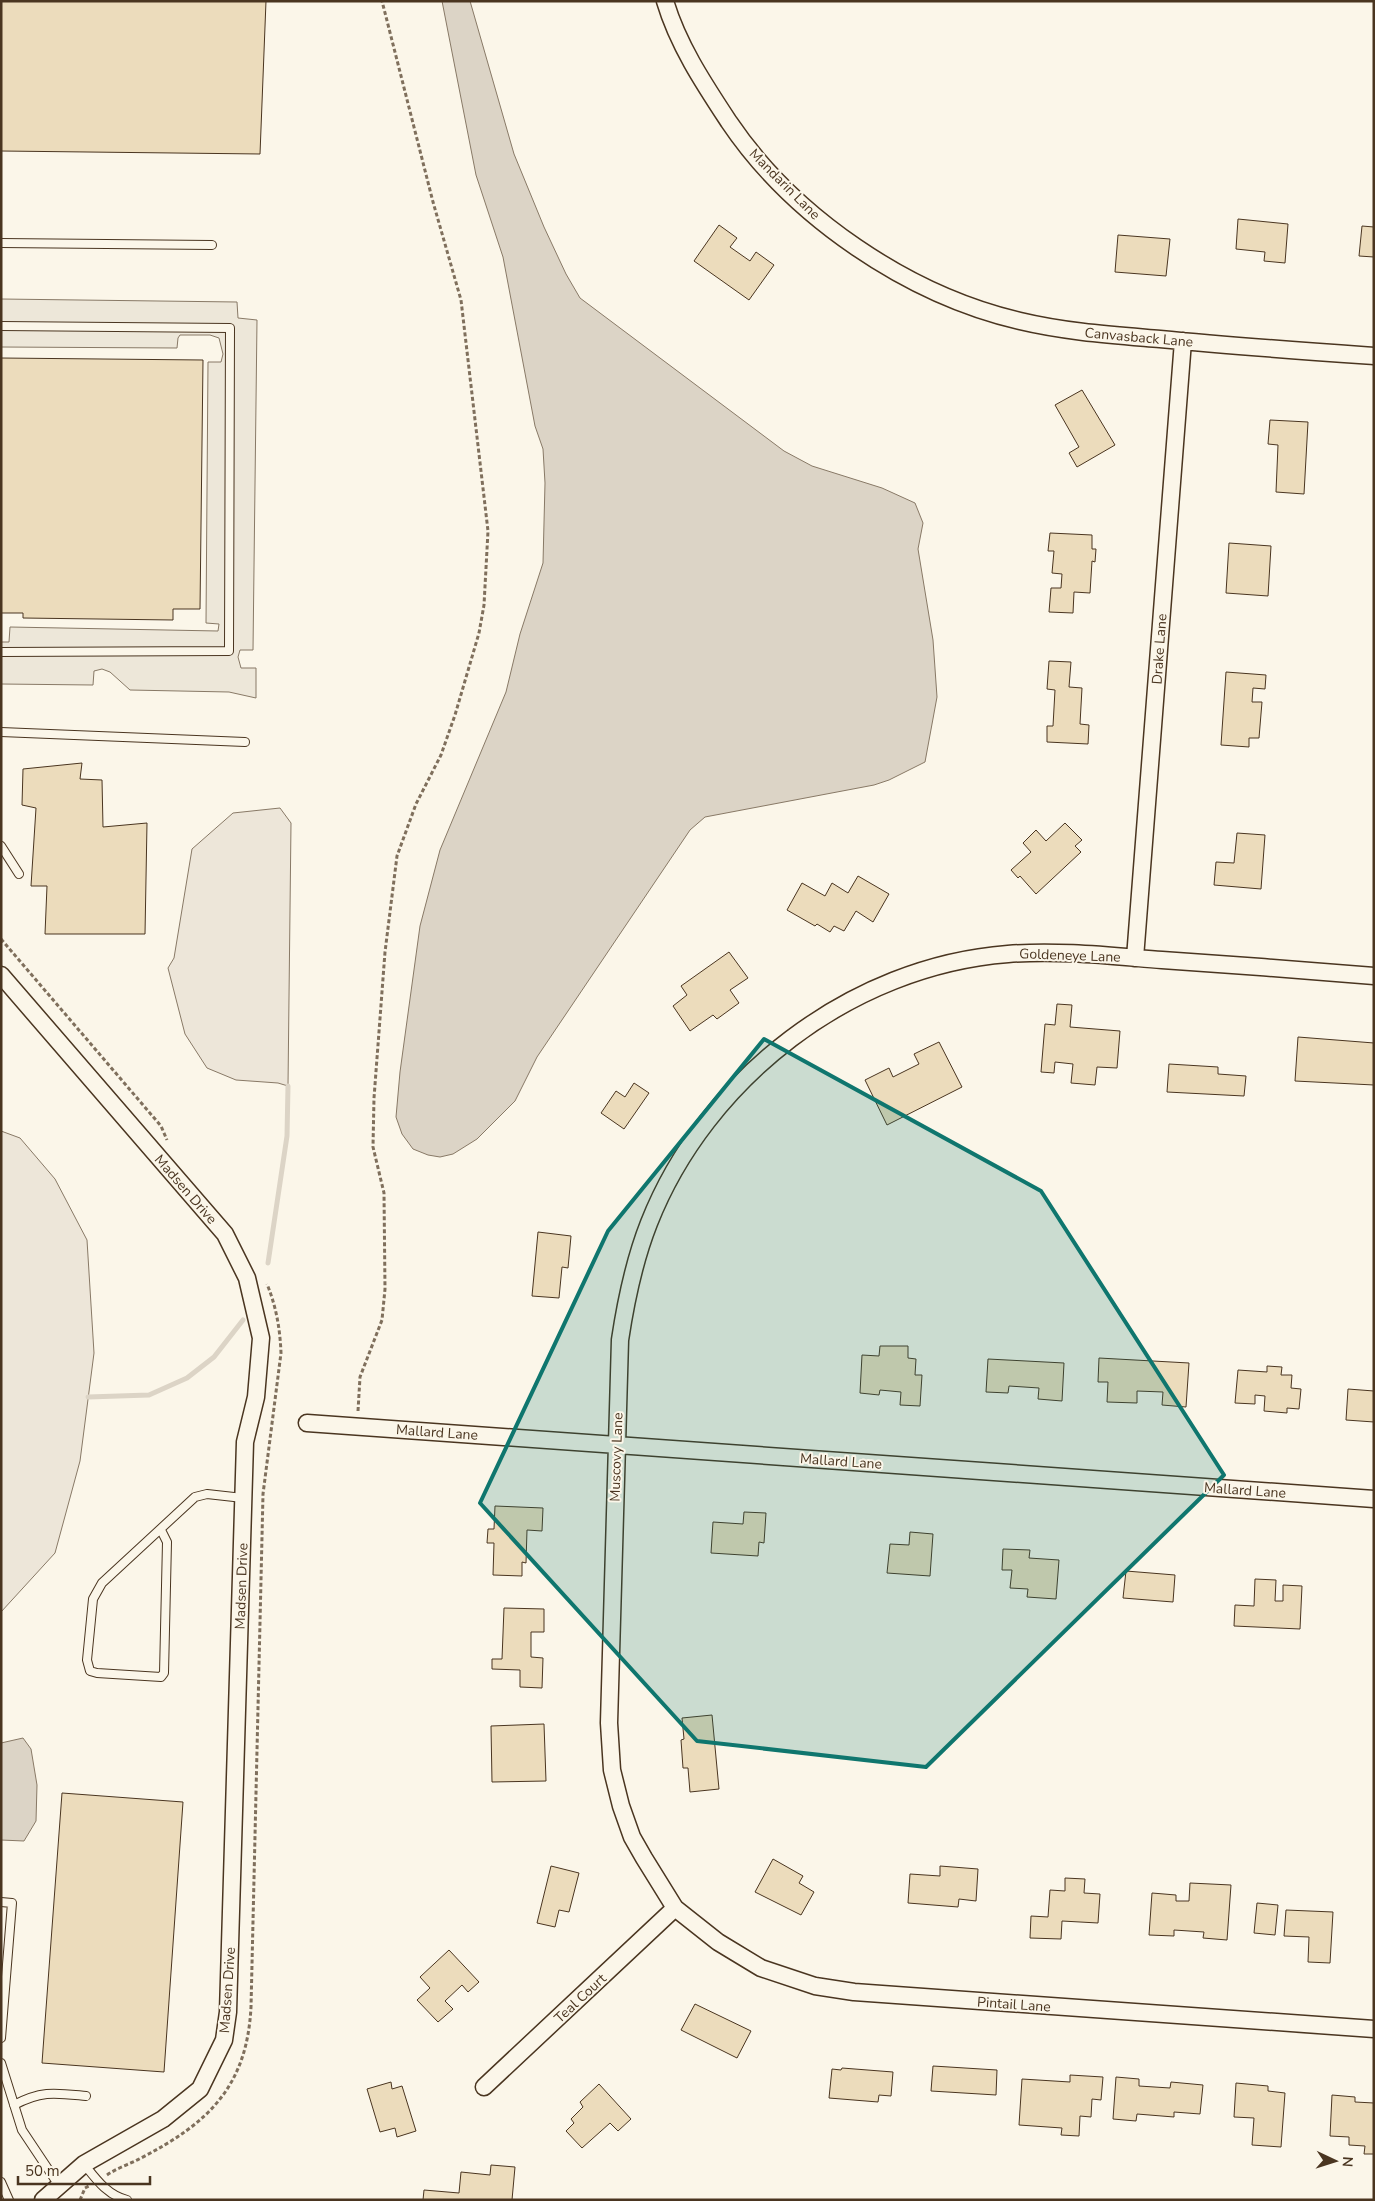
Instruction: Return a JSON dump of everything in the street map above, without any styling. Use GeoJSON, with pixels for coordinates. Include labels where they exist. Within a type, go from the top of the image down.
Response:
{"type":"FeatureCollection","features":[{"type":"Feature","properties":{"kind":"street","name":"Mandarin Lane"},"geometry":{"type":"LineString","coordinates":[[665,1],[668,13],[701,80],[760,164],[833,231],[880,263],[913,281]]}},
{"type":"Feature","properties":{"kind":"street","name":"Canvasback Lane"},"geometry":{"type":"LineString","coordinates":[[913,281],[971,306],[1018,321],[1074,331],[1374,356]]}},
{"type":"Feature","properties":{"kind":"street","name":"Drake Lane"},"geometry":{"type":"LineString","coordinates":[[1135,958],[1183,341]]}},
{"type":"Feature","properties":{"kind":"street","name":"Goldeneye Lane"},"geometry":{"type":"LineString","coordinates":[[785,1042],[855,998],[907,976],[951,963],[1006,954],[1050,952],[1374,976]]}},
{"type":"Feature","properties":{"kind":"street","name":"Madsen Drive"},"geometry":{"type":"LineString","coordinates":[[1,975],[225,1234],[248,1278],[261,1338],[256,1397],[245,1442],[228,2012],[224,2040],[200,2089],[163,2119],[84,2164],[58,2184],[43,2200]]}},
{"type":"Feature","properties":{"kind":"street","name":"Muscovy Lane"},"geometry":{"type":"LineString","coordinates":[[676,1908],[632,1837],[621,1806],[612,1770],[609,1723],[620,1340],[631,1278],[648,1224],[669,1180],[698,1132],[739,1084],[785,1042]]}},
{"type":"Feature","properties":{"kind":"street","name":"Mallard Lane"},"geometry":{"type":"LineString","coordinates":[[308,1423],[1374,1499]]}},
{"type":"Feature","properties":{"kind":"street","name":"Pintail Lane"},"geometry":{"type":"LineString","coordinates":[[676,1908],[718,1942],[761,1968],[815,1986],[854,1992],[1374,2029]]}},
{"type":"Feature","properties":{"kind":"street","name":"Teal Court"},"geometry":{"type":"LineString","coordinates":[[484,2087],[676,1908]]}},
{"type":"Feature","properties":{"kind":"lane"},"geometry":{"type":"LineString","coordinates":[[1,243],[212,244]]}},
{"type":"Feature","properties":{"kind":"lane"},"geometry":{"type":"LineString","coordinates":[[1,326],[230,328],[230,338],[229,651],[1,652]]}},
{"type":"Feature","properties":{"kind":"lane"},"geometry":{"type":"LineString","coordinates":[[1,732],[245,742]]}},
{"type":"Feature","properties":{"kind":"lane"},"geometry":{"type":"LineString","coordinates":[[1,846],[19,874]]}},
{"type":"Feature","properties":{"kind":"lane"},"geometry":{"type":"LineString","coordinates":[[160,1530],[167,1542],[164,1673],[160,1677],[97,1673],[90,1670],[88,1660],[93,1599],[97,1589],[195,1497],[207,1494],[244,1498]]}},
{"type":"Feature","properties":{"kind":"lane"},"geometry":{"type":"LineString","coordinates":[[1,1902],[12,1903],[1,2038]]}},
{"type":"Feature","properties":{"kind":"lane"},"geometry":{"type":"LineString","coordinates":[[1,2063],[22,2130],[58,2184]]}},
{"type":"Feature","properties":{"kind":"lane"},"geometry":{"type":"LineString","coordinates":[[14,2105],[31,2096],[46,2093],[86,2096]]}},
{"type":"Feature","properties":{"kind":"lane"},"geometry":{"type":"LineString","coordinates":[[84,2164],[112,2193],[119,2198],[127,2200]]}},
{"type":"Feature","properties":{"kind":"lane"},"geometry":{"type":"LineString","coordinates":[[1,2182],[9,2200]]}},
{"type":"Feature","properties":{"kind":"path"},"geometry":{"type":"LineString","coordinates":[[358,1427],[360,1376],[382,1320],[385,1289],[384,1192],[373,1148],[385,952],[397,856],[416,804],[444,747],[456,715],[479,633],[484,605],[488,531],[461,300],[433,202],[382,1]]}},
{"type":"Feature","properties":{"kind":"path"},"geometry":{"type":"LineString","coordinates":[[1,939],[161,1126],[170,1146]]}},
{"type":"Feature","properties":{"kind":"path"},"geometry":{"type":"LineString","coordinates":[[80,2200],[85,2188],[142,2158],[180,2135],[203,2118],[216,2105],[235,2077],[248,2039],[251,2007],[263,1494],[280,1353],[280,1335],[276,1310],[265,1279]]}},
{"type":"Feature","properties":{"kind":"highlighted area"},"geometry":{"type":"Polygon","coordinates":[[[764,1039],[1041,1191],[1224,1475],[926,1767],[697,1741],[480,1503],[608,1231],[764,1039]]]}},
{"type":"Feature","properties":{"kind":"shaded area"},"geometry":{"type":"Polygon","coordinates":[[[442,1],[470,1],[514,154],[544,227],[566,274],[580,298],[784,451],[812,466],[882,488],[915,503],[923,523],[918,549],[933,640],[937,697],[925,762],[889,780],[874,785],[705,817],[690,830],[537,1057],[515,1101],[477,1139],[453,1154],[440,1157],[413,1149],[402,1134],[396,1117],[400,1072],[420,926],[440,850],[506,692],[520,634],[543,563],[545,483],[543,449],[535,426],[503,257],[476,175],[442,1]]]}},
{"type":"Feature","properties":{"kind":"shaded area"},"geometry":{"type":"Polygon","coordinates":[[[1,299],[237,302],[238,318],[257,320],[253,650],[240,650],[238,657],[241,668],[256,668],[256,698],[229,692],[130,690],[110,672],[102,669],[94,671],[93,685],[1,684],[1,642],[9,642],[10,627],[218,631],[219,624],[206,623],[208,362],[221,362],[223,354],[219,338],[210,335],[180,335],[177,348],[1,347],[1,299]]]}},
{"type":"Feature","properties":{"kind":"shaded area"},"geometry":{"type":"Polygon","coordinates":[[[280,808],[291,823],[288,1086],[278,1083],[236,1080],[207,1068],[185,1034],[168,968],[174,958],[192,849],[233,813],[280,808]]]}},
{"type":"Feature","properties":{"kind":"shaded area"},"geometry":{"type":"Polygon","coordinates":[[[1,1131],[20,1138],[55,1179],[87,1240],[94,1353],[80,1461],[55,1553],[1,1612],[1,1131]]]}},
{"type":"Feature","properties":{"kind":"shaded area"},"geometry":{"type":"Polygon","coordinates":[[[23,1738],[31,1749],[37,1785],[36,1821],[24,1841],[1,1840],[1,1743],[23,1738]]]}},
{"type":"Feature","properties":{"kind":"building"},"geometry":{"type":"Polygon","coordinates":[[[1,1],[266,1],[260,154],[1,151],[1,1]]]}},
{"type":"Feature","properties":{"kind":"building"},"geometry":{"type":"Polygon","coordinates":[[[1238,219],[1288,224],[1285,263],[1264,261],[1265,252],[1236,249],[1238,219]]]}},
{"type":"Feature","properties":{"kind":"building"},"geometry":{"type":"Polygon","coordinates":[[[719,225],[737,238],[730,247],[750,261],[756,252],[774,265],[749,300],[694,261],[719,225]]]}},
{"type":"Feature","properties":{"kind":"building"},"geometry":{"type":"Polygon","coordinates":[[[1362,226],[1374,227],[1374,257],[1359,256],[1362,226]]]}},
{"type":"Feature","properties":{"kind":"building"},"geometry":{"type":"Polygon","coordinates":[[[1118,235],[1170,239],[1166,276],[1115,272],[1118,235]]]}},
{"type":"Feature","properties":{"kind":"building"},"geometry":{"type":"Polygon","coordinates":[[[1,358],[203,360],[200,609],[173,609],[173,620],[23,618],[23,613],[1,613],[1,358]]]}},
{"type":"Feature","properties":{"kind":"building"},"geometry":{"type":"Polygon","coordinates":[[[1082,390],[1115,445],[1077,467],[1069,453],[1079,447],[1055,405],[1082,390]]]}},
{"type":"Feature","properties":{"kind":"building"},"geometry":{"type":"Polygon","coordinates":[[[1270,420],[1308,422],[1304,494],[1276,492],[1278,445],[1268,444],[1270,420]]]}},
{"type":"Feature","properties":{"kind":"building"},"geometry":{"type":"Polygon","coordinates":[[[1050,533],[1092,535],[1092,549],[1096,549],[1095,562],[1092,561],[1090,593],[1074,592],[1073,613],[1049,612],[1051,588],[1061,588],[1062,574],[1052,573],[1054,551],[1048,551],[1050,533]]]}},
{"type":"Feature","properties":{"kind":"building"},"geometry":{"type":"Polygon","coordinates":[[[1229,543],[1271,546],[1268,596],[1226,593],[1229,543]]]}},
{"type":"Feature","properties":{"kind":"building"},"geometry":{"type":"Polygon","coordinates":[[[1049,661],[1071,662],[1069,687],[1082,688],[1080,724],[1089,725],[1088,744],[1047,742],[1047,726],[1053,726],[1055,690],[1047,689],[1049,661]]]}},
{"type":"Feature","properties":{"kind":"building"},"geometry":{"type":"Polygon","coordinates":[[[1226,672],[1266,675],[1265,689],[1253,688],[1252,702],[1262,702],[1259,738],[1249,738],[1249,747],[1221,745],[1226,672]]]}},
{"type":"Feature","properties":{"kind":"building"},"geometry":{"type":"Polygon","coordinates":[[[82,763],[80,779],[102,780],[103,827],[147,823],[145,934],[45,934],[47,886],[31,886],[36,808],[22,805],[23,769],[82,763]]]}},
{"type":"Feature","properties":{"kind":"building"},"geometry":{"type":"Polygon","coordinates":[[[1065,823],[1082,840],[1075,846],[1081,852],[1036,894],[1020,876],[1018,878],[1011,870],[1031,852],[1023,843],[1036,830],[1046,841],[1065,823]]]}},
{"type":"Feature","properties":{"kind":"building"},"geometry":{"type":"Polygon","coordinates":[[[1237,833],[1265,835],[1261,889],[1214,885],[1216,862],[1234,863],[1237,833]]]}},
{"type":"Feature","properties":{"kind":"building"},"geometry":{"type":"Polygon","coordinates":[[[858,876],[889,894],[873,922],[856,911],[844,931],[834,926],[830,932],[787,910],[802,883],[825,896],[832,883],[848,893],[858,876]]]}},
{"type":"Feature","properties":{"kind":"building"},"geometry":{"type":"Polygon","coordinates":[[[729,952],[748,978],[730,990],[739,1003],[717,1019],[713,1015],[690,1031],[673,1006],[687,995],[681,986],[729,952]]]}},
{"type":"Feature","properties":{"kind":"building"},"geometry":{"type":"Polygon","coordinates":[[[1057,1004],[1072,1005],[1070,1027],[1120,1031],[1117,1068],[1097,1067],[1095,1085],[1071,1083],[1073,1064],[1055,1062],[1054,1073],[1041,1072],[1045,1024],[1055,1025],[1057,1004]]]}},
{"type":"Feature","properties":{"kind":"building"},"geometry":{"type":"Polygon","coordinates":[[[1298,1037],[1374,1043],[1374,1085],[1295,1081],[1298,1037]]]}},
{"type":"Feature","properties":{"kind":"building"},"geometry":{"type":"Polygon","coordinates":[[[939,1042],[962,1087],[887,1125],[865,1080],[889,1068],[893,1077],[919,1064],[914,1054],[939,1042]]]}},
{"type":"Feature","properties":{"kind":"building"},"geometry":{"type":"Polygon","coordinates":[[[1169,1064],[1218,1067],[1218,1074],[1246,1076],[1244,1096],[1167,1092],[1169,1064]]]}},
{"type":"Feature","properties":{"kind":"building"},"geometry":{"type":"Polygon","coordinates":[[[634,1083],[649,1093],[624,1129],[601,1113],[616,1091],[625,1097],[634,1083]]]}},
{"type":"Feature","properties":{"kind":"building"},"geometry":{"type":"Polygon","coordinates":[[[538,1232],[571,1236],[568,1268],[562,1267],[559,1298],[532,1296],[538,1232]]]}},
{"type":"Feature","properties":{"kind":"building"},"geometry":{"type":"Polygon","coordinates":[[[880,1346],[908,1346],[908,1358],[916,1359],[915,1375],[922,1375],[920,1406],[900,1405],[901,1392],[880,1390],[879,1395],[860,1393],[862,1355],[879,1356],[880,1346]]]}},
{"type":"Feature","properties":{"kind":"building"},"geometry":{"type":"Polygon","coordinates":[[[1099,1358],[1189,1363],[1186,1407],[1162,1405],[1163,1392],[1137,1391],[1137,1403],[1107,1402],[1108,1382],[1098,1382],[1099,1358]]]}},
{"type":"Feature","properties":{"kind":"building"},"geometry":{"type":"Polygon","coordinates":[[[988,1359],[1064,1363],[1062,1401],[1038,1399],[1039,1388],[1009,1386],[1008,1393],[986,1392],[988,1359]]]}},
{"type":"Feature","properties":{"kind":"building"},"geometry":{"type":"Polygon","coordinates":[[[1267,1366],[1282,1367],[1281,1375],[1292,1375],[1291,1388],[1301,1389],[1299,1409],[1287,1408],[1287,1413],[1264,1411],[1265,1396],[1255,1395],[1255,1404],[1235,1403],[1238,1370],[1267,1372],[1267,1366]]]}},
{"type":"Feature","properties":{"kind":"building"},"geometry":{"type":"Polygon","coordinates":[[[1348,1389],[1374,1391],[1374,1422],[1346,1420],[1348,1389]]]}},
{"type":"Feature","properties":{"kind":"building"},"geometry":{"type":"Polygon","coordinates":[[[495,1506],[543,1508],[542,1531],[527,1530],[526,1563],[522,1562],[522,1576],[493,1575],[494,1543],[487,1543],[488,1529],[494,1529],[495,1506]]]}},
{"type":"Feature","properties":{"kind":"building"},"geometry":{"type":"Polygon","coordinates":[[[744,1512],[766,1513],[764,1543],[759,1542],[758,1556],[711,1553],[713,1522],[743,1524],[744,1512]]]}},
{"type":"Feature","properties":{"kind":"building"},"geometry":{"type":"Polygon","coordinates":[[[910,1532],[933,1534],[930,1576],[887,1573],[890,1544],[909,1545],[910,1532]]]}},
{"type":"Feature","properties":{"kind":"building"},"geometry":{"type":"Polygon","coordinates":[[[1003,1549],[1030,1550],[1029,1558],[1059,1560],[1056,1599],[1027,1597],[1028,1589],[1010,1588],[1012,1570],[1002,1570],[1003,1549]]]}},
{"type":"Feature","properties":{"kind":"building"},"geometry":{"type":"Polygon","coordinates":[[[1126,1571],[1175,1575],[1173,1602],[1123,1598],[1126,1571]]]}},
{"type":"Feature","properties":{"kind":"building"},"geometry":{"type":"Polygon","coordinates":[[[1255,1579],[1276,1580],[1275,1601],[1283,1601],[1283,1585],[1302,1586],[1300,1629],[1234,1626],[1235,1605],[1254,1606],[1255,1579]]]}},
{"type":"Feature","properties":{"kind":"building"},"geometry":{"type":"Polygon","coordinates":[[[504,1608],[544,1609],[544,1632],[531,1632],[531,1657],[543,1658],[542,1688],[520,1687],[520,1670],[492,1669],[492,1659],[502,1659],[504,1608]]]}},
{"type":"Feature","properties":{"kind":"building"},"geometry":{"type":"Polygon","coordinates":[[[712,1715],[719,1789],[690,1792],[688,1768],[683,1768],[681,1740],[684,1739],[682,1718],[712,1715]]]}},
{"type":"Feature","properties":{"kind":"building"},"geometry":{"type":"Polygon","coordinates":[[[544,1724],[546,1781],[492,1782],[491,1726],[544,1724]]]}},
{"type":"Feature","properties":{"kind":"building"},"geometry":{"type":"Polygon","coordinates":[[[62,1793],[183,1802],[164,2072],[42,2063],[62,1793]]]}},
{"type":"Feature","properties":{"kind":"building"},"geometry":{"type":"Polygon","coordinates":[[[773,1859],[803,1876],[799,1883],[814,1892],[801,1915],[755,1892],[773,1859]]]}},
{"type":"Feature","properties":{"kind":"building"},"geometry":{"type":"Polygon","coordinates":[[[551,1866],[579,1873],[569,1912],[559,1910],[555,1927],[537,1923],[551,1866]]]}},
{"type":"Feature","properties":{"kind":"building"},"geometry":{"type":"Polygon","coordinates":[[[940,1866],[978,1869],[976,1901],[959,1899],[958,1907],[908,1903],[910,1874],[940,1876],[940,1866]]]}},
{"type":"Feature","properties":{"kind":"building"},"geometry":{"type":"Polygon","coordinates":[[[1065,1878],[1085,1879],[1084,1893],[1100,1894],[1098,1923],[1062,1921],[1061,1939],[1030,1938],[1031,1916],[1048,1917],[1050,1890],[1065,1891],[1065,1878]]]}},
{"type":"Feature","properties":{"kind":"building"},"geometry":{"type":"Polygon","coordinates":[[[1190,1883],[1231,1885],[1227,1940],[1203,1938],[1204,1932],[1174,1930],[1174,1936],[1149,1935],[1152,1893],[1176,1895],[1176,1901],[1189,1901],[1190,1883]]]}},
{"type":"Feature","properties":{"kind":"building"},"geometry":{"type":"Polygon","coordinates":[[[1257,1903],[1278,1905],[1275,1935],[1254,1933],[1257,1903]]]}},
{"type":"Feature","properties":{"kind":"building"},"geometry":{"type":"Polygon","coordinates":[[[1286,1910],[1333,1912],[1330,1963],[1308,1962],[1309,1937],[1284,1936],[1286,1910]]]}},
{"type":"Feature","properties":{"kind":"building"},"geometry":{"type":"Polygon","coordinates":[[[449,1950],[479,1982],[468,1992],[462,1985],[445,2001],[453,2009],[438,2022],[417,2000],[430,1988],[420,1977],[449,1950]]]}},
{"type":"Feature","properties":{"kind":"building"},"geometry":{"type":"Polygon","coordinates":[[[695,2004],[751,2031],[737,2058],[681,2030],[695,2004]]]}},
{"type":"Feature","properties":{"kind":"building"},"geometry":{"type":"Polygon","coordinates":[[[933,2066],[997,2070],[996,2095],[931,2091],[933,2066]]]}},
{"type":"Feature","properties":{"kind":"building"},"geometry":{"type":"Polygon","coordinates":[[[842,2068],[893,2072],[891,2096],[879,2095],[878,2102],[829,2098],[832,2069],[841,2070],[842,2068]]]}},
{"type":"Feature","properties":{"kind":"building"},"geometry":{"type":"Polygon","coordinates":[[[1070,2075],[1103,2077],[1101,2100],[1092,2099],[1091,2117],[1080,2116],[1079,2136],[1061,2135],[1062,2128],[1019,2125],[1022,2079],[1070,2082],[1070,2075]]]}},
{"type":"Feature","properties":{"kind":"building"},"geometry":{"type":"Polygon","coordinates":[[[1116,2077],[1139,2079],[1139,2086],[1170,2088],[1171,2082],[1203,2085],[1200,2114],[1174,2112],[1174,2117],[1137,2114],[1136,2121],[1113,2119],[1116,2077]]]}},
{"type":"Feature","properties":{"kind":"building"},"geometry":{"type":"Polygon","coordinates":[[[391,2082],[392,2089],[402,2086],[416,2131],[397,2137],[395,2128],[380,2132],[367,2089],[391,2082]]]}},
{"type":"Feature","properties":{"kind":"building"},"geometry":{"type":"Polygon","coordinates":[[[1236,2083],[1268,2086],[1268,2091],[1285,2093],[1281,2147],[1252,2145],[1254,2118],[1234,2117],[1236,2083]]]}},
{"type":"Feature","properties":{"kind":"building"},"geometry":{"type":"Polygon","coordinates":[[[599,2084],[631,2119],[618,2131],[610,2123],[582,2148],[566,2131],[574,2123],[571,2119],[583,2107],[580,2102],[599,2084]]]}},
{"type":"Feature","properties":{"kind":"building"},"geometry":{"type":"Polygon","coordinates":[[[1332,2095],[1355,2097],[1355,2102],[1374,2103],[1374,2154],[1364,2154],[1365,2146],[1349,2145],[1349,2137],[1330,2136],[1332,2095]]]}},
{"type":"Feature","properties":{"kind":"building"},"geometry":{"type":"Polygon","coordinates":[[[491,2165],[515,2167],[512,2200],[423,2200],[424,2190],[459,2193],[461,2172],[490,2175],[491,2165]]]}},
{"type":"Feature","properties":{"kind":"waterway"},"geometry":{"type":"LineString","coordinates":[[268,1263],[287,1136],[288,1086]]}},
{"type":"Feature","properties":{"kind":"waterway"},"geometry":{"type":"LineString","coordinates":[[88,1397],[149,1395],[187,1378],[214,1357],[243,1320]]}}]}
